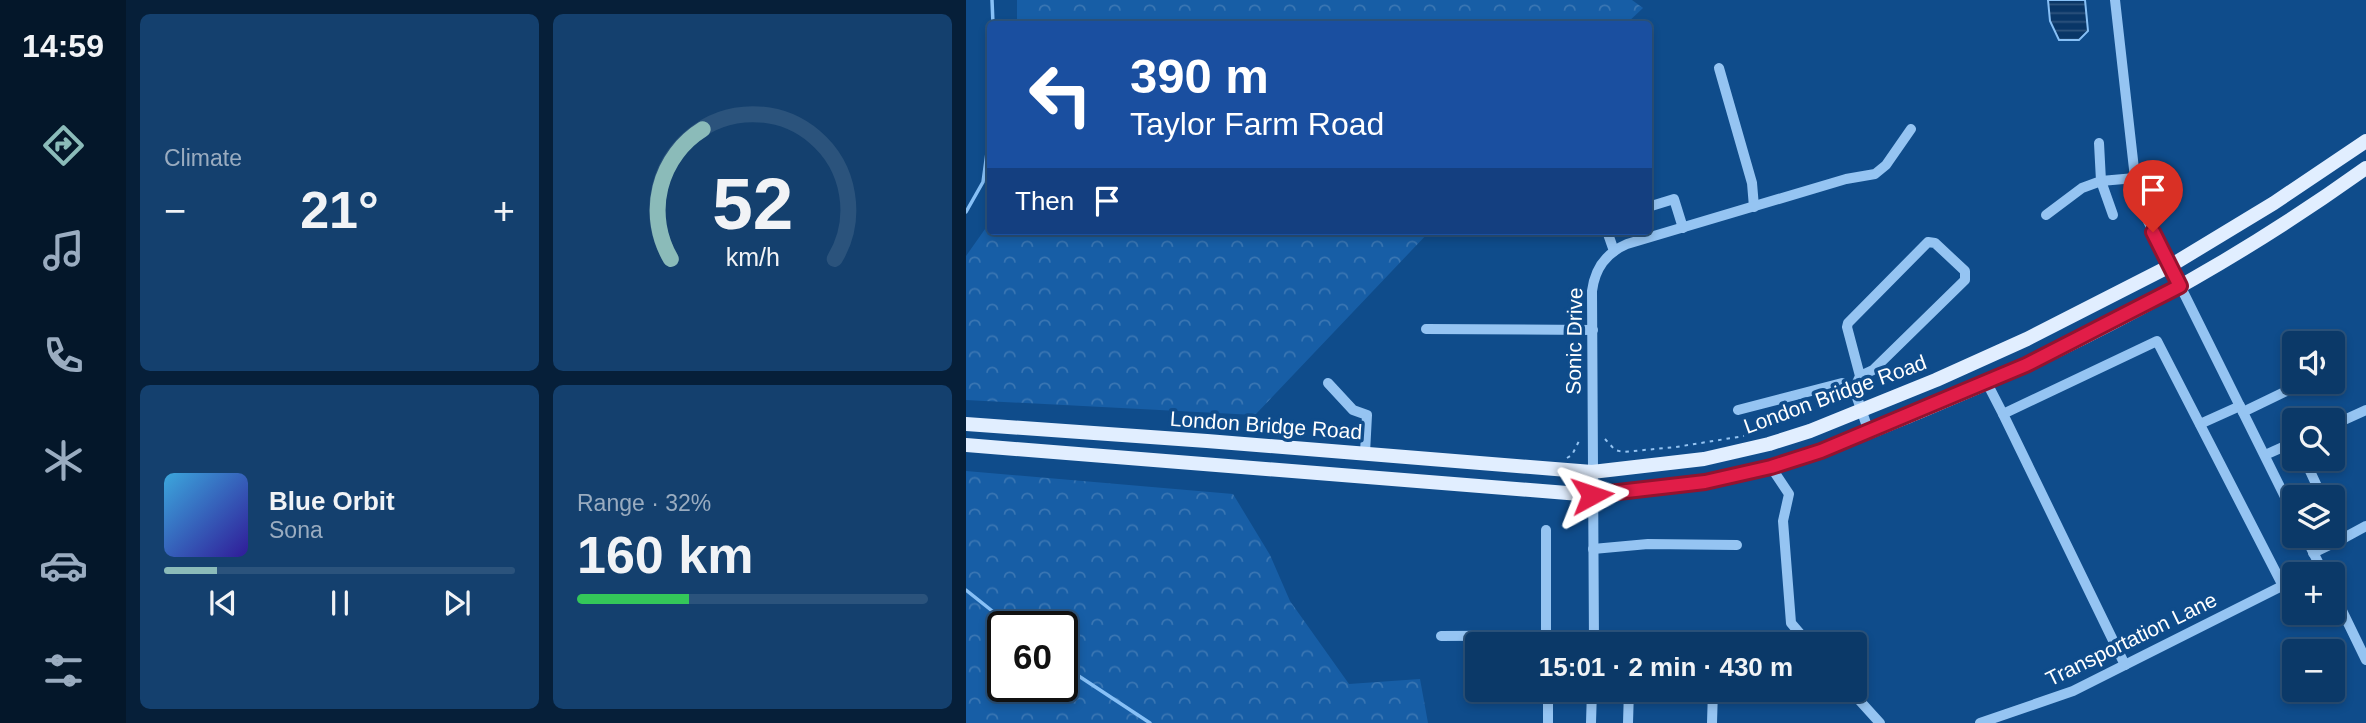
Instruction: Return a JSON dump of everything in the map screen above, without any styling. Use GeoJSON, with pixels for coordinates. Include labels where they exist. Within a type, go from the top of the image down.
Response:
{"type":"FeatureCollection","features":[{"type":"Feature","properties":{"kind":"main road","name":"London Bridge Road"},"geometry":{"type":"LineString","coordinates":[[966,424],[1592,471],[1671,464],[1734,453],[1787,439],[1860,411],[2027,339],[2170,266],[2274,203],[2366,141]]}},
{"type":"Feature","properties":{"kind":"main road","name":"London Bridge Road"},"geometry":{"type":"LineString","coordinates":[[966,445],[1592,495],[1693,484],[1771,467],[1821,451],[1987,383],[2180,286],[2286,222],[2366,168]]}},
{"type":"Feature","properties":{"kind":"main road"},"geometry":{"type":"LineString","coordinates":[[1100,433],[1100,457]]}},
{"type":"Feature","properties":{"kind":"street"},"geometry":{"type":"LineString","coordinates":[[2115,0],[2135,178],[2144,214],[2282,490]]}},
{"type":"Feature","properties":{"kind":"street"},"geometry":{"type":"LineString","coordinates":[[1720,68],[1752,183],[1754,207]]}},
{"type":"Feature","properties":{"kind":"street"},"geometry":{"type":"LineString","coordinates":[[1608,235],[1614,251],[1627,244],[1846,179],[1875,174],[1886,165],[1911,129]]}},
{"type":"Feature","properties":{"kind":"street"},"geometry":{"type":"LineString","coordinates":[[2099,143],[2101,181],[2113,215]]}},
{"type":"Feature","properties":{"kind":"street"},"geometry":{"type":"LineString","coordinates":[[2046,215],[2082,188],[2101,181],[2135,178]]}},
{"type":"Feature","properties":{"kind":"street"},"geometry":{"type":"LineString","coordinates":[[1652,206],[1674,199],[1682,228]]}},
{"type":"Feature","properties":{"kind":"street"},"geometry":{"type":"LineString","coordinates":[[1860,376],[1873,370],[1965,280],[1965,271],[1935,243],[1927,243],[1848,323],[1860,376],[1854,389],[1869,432]]}},
{"type":"Feature","properties":{"kind":"street","name":"Sonic Drive"},"geometry":{"type":"LineString","coordinates":[[1594,632],[1593,282],[1602,262],[1614,251]]}},
{"type":"Feature","properties":{"kind":"street"},"geometry":{"type":"LineString","coordinates":[[1426,329],[1593,330]]}},
{"type":"Feature","properties":{"kind":"street"},"geometry":{"type":"LineString","coordinates":[[2003,414],[2157,341],[2282,584]]}},
{"type":"Feature","properties":{"kind":"street"},"geometry":{"type":"LineString","coordinates":[[1328,383],[1353,410],[1367,415],[1365,453]]}},
{"type":"Feature","properties":{"kind":"street"},"geometry":{"type":"LineString","coordinates":[[1738,410],[1842,383],[1854,389]]}},
{"type":"Feature","properties":{"kind":"street"},"geometry":{"type":"LineString","coordinates":[[1987,383],[2125,665]]}},
{"type":"Feature","properties":{"kind":"street"},"geometry":{"type":"LineString","coordinates":[[2200,425],[2282,392]]}},
{"type":"Feature","properties":{"kind":"street"},"geometry":{"type":"LineString","coordinates":[[2345,420],[2366,410]]}},
{"type":"Feature","properties":{"kind":"street"},"geometry":{"type":"LineString","coordinates":[[2265,455],[2282,447]]}},
{"type":"Feature","properties":{"kind":"street"},"geometry":{"type":"LineString","coordinates":[[1771,467],[1788,494],[1783,521],[1791,623],[1799,632]]}},
{"type":"Feature","properties":{"kind":"street"},"geometry":{"type":"LineString","coordinates":[[2345,537],[2366,526]]}},
{"type":"Feature","properties":{"kind":"street"},"geometry":{"type":"LineString","coordinates":[[1546,530],[1546,632]]}},
{"type":"Feature","properties":{"kind":"street"},"geometry":{"type":"LineString","coordinates":[[1593,549],[1648,544],[1737,545]]}},
{"type":"Feature","properties":{"kind":"street"},"geometry":{"type":"LineString","coordinates":[[2311,548],[2318,562]]}},
{"type":"Feature","properties":{"kind":"street"},"geometry":{"type":"LineString","coordinates":[[2313,553],[2323,548]]}},
{"type":"Feature","properties":{"kind":"street","name":"Transportation Lane"},"geometry":{"type":"LineString","coordinates":[[1980,723],[2073,691],[2282,586]]}},
{"type":"Feature","properties":{"kind":"street"},"geometry":{"type":"LineString","coordinates":[[2345,617],[2366,660]]}},
{"type":"Feature","properties":{"kind":"street"},"geometry":{"type":"LineString","coordinates":[[1441,636],[1465,636]]}},
{"type":"Feature","properties":{"kind":"street"},"geometry":{"type":"LineString","coordinates":[[1548,702],[1548,723]]}},
{"type":"Feature","properties":{"kind":"street"},"geometry":{"type":"LineString","coordinates":[[1591,723],[1592,702]]}},
{"type":"Feature","properties":{"kind":"street"},"geometry":{"type":"LineString","coordinates":[[1628,723],[1629,702]]}},
{"type":"Feature","properties":{"kind":"street"},"geometry":{"type":"LineString","coordinates":[[1712,723],[1713,702]]}},
{"type":"Feature","properties":{"kind":"street"},"geometry":{"type":"LineString","coordinates":[[1861,702],[1881,723]]}},
{"type":"Feature","properties":{"kind":"path"},"geometry":{"type":"LineString","coordinates":[[1605,439],[1615,450],[1623,452],[1747,436]]}},
{"type":"Feature","properties":{"kind":"green space"},"geometry":{"type":"Polygon","coordinates":[[[1017,0],[1632,0],[1643,8],[1629,21],[1017,21],[1017,0]]]}},
{"type":"Feature","properties":{"kind":"green space"},"geometry":{"type":"Polygon","coordinates":[[[987,226],[987,235],[1426,235],[1255,415],[966,400],[966,256],[987,226]]]}},
{"type":"Feature","properties":{"kind":"green space"},"geometry":{"type":"Polygon","coordinates":[[[966,471],[1233,494],[1270,555],[1290,601],[1349,684],[1420,679],[1428,723],[966,723],[966,471]]]}},
{"type":"Feature","properties":{"kind":"shaded area"},"geometry":{"type":"Polygon","coordinates":[[[2048,0],[2085,0],[2088,31],[2079,40],[2059,40],[2050,21],[2048,0]]]}},
{"type":"Feature","properties":{"kind":"waterway"},"geometry":{"type":"LineString","coordinates":[[992,0],[993,21]]}},
{"type":"Feature","properties":{"kind":"waterway"},"geometry":{"type":"LineString","coordinates":[[966,212],[983,182],[987,153]]}},
{"type":"Feature","properties":{"kind":"waterway"},"geometry":{"type":"LineString","coordinates":[[966,590],[992,611]]}},
{"type":"Feature","properties":{"kind":"waterway"},"geometry":{"type":"LineString","coordinates":[[1078,676],[1150,723]]}},
{"type":"Feature","properties":{"kind":"route"},"geometry":{"type":"LineString","coordinates":[[1592,495],[1705,482],[1802,458],[2026,365],[2180,286],[2153,232]]}}]}
